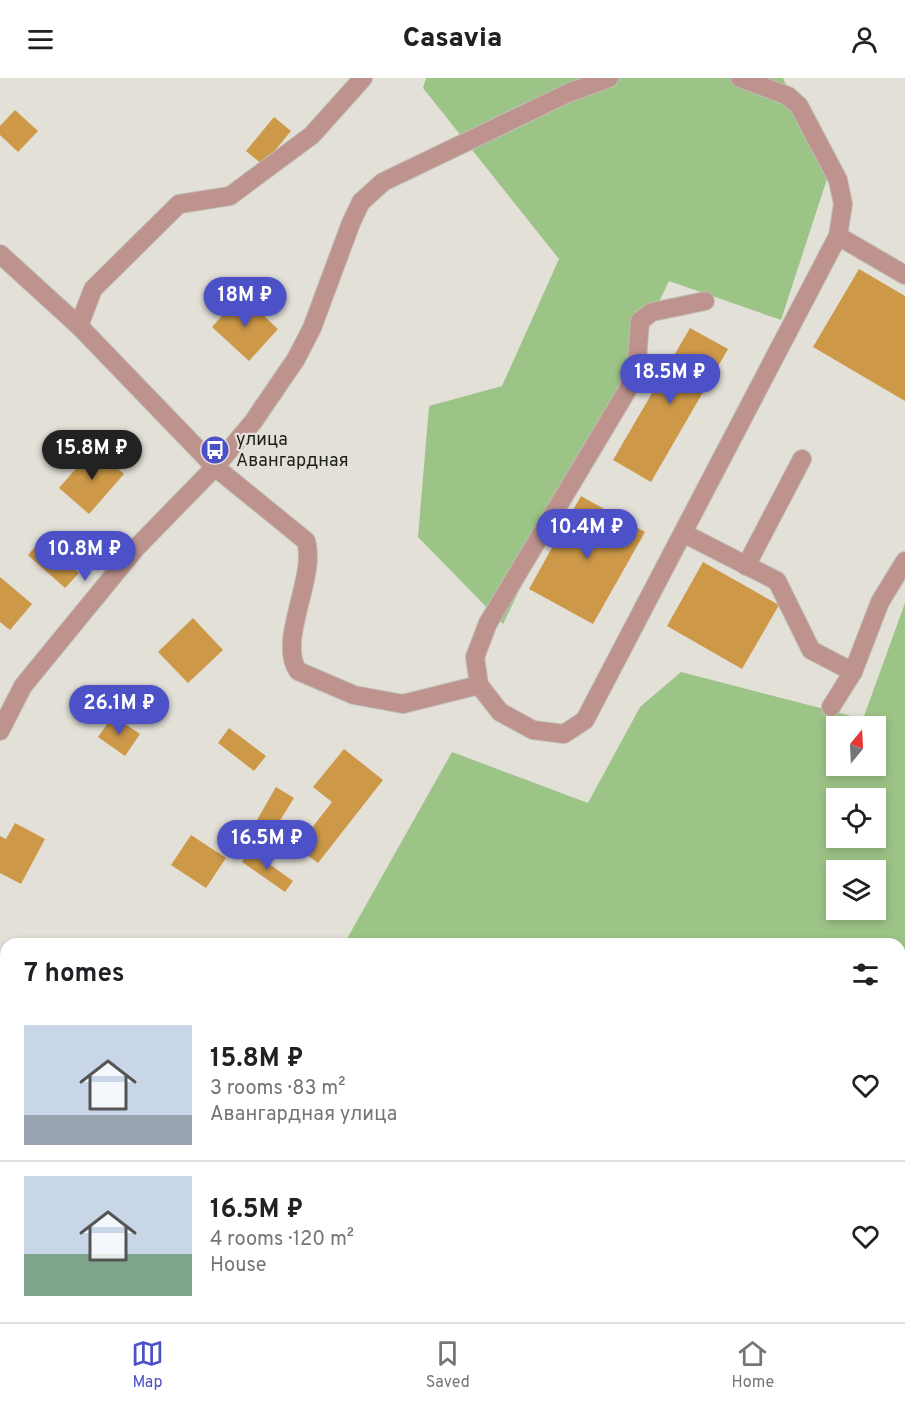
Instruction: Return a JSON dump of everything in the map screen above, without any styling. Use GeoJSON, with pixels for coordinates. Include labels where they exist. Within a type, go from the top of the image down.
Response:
{"type":"FeatureCollection","features":[{"type":"Feature","properties":{"kind":"street"},"geometry":{"type":"LineString","coordinates":[[79,326],[93,289],[179,204],[230,196],[312,135],[363,78]]}},
{"type":"Feature","properties":{"kind":"street"},"geometry":{"type":"LineString","coordinates":[[0,731],[23,686],[136,548],[216,467],[253,422],[296,359],[312,328],[361,202],[383,182],[568,93],[609,78]]}},
{"type":"Feature","properties":{"kind":"street"},"geometry":{"type":"LineString","coordinates":[[705,301],[652,312],[640,321],[637,360],[628,389],[488,623],[475,657],[479,685],[500,712],[533,730],[564,734],[585,720],[838,236],[843,204],[838,180],[799,106],[788,96],[740,78]]}},
{"type":"Feature","properties":{"kind":"street"},"geometry":{"type":"LineString","coordinates":[[838,236],[905,275]]}},
{"type":"Feature","properties":{"kind":"street"},"geometry":{"type":"LineString","coordinates":[[0,254],[79,326],[216,467],[306,541],[310,554],[296,611],[293,653],[293,664],[298,671],[354,696],[403,704],[479,685]]}},
{"type":"Feature","properties":{"kind":"street"},"geometry":{"type":"LineString","coordinates":[[746,566],[802,459]]}},
{"type":"Feature","properties":{"kind":"street"},"geometry":{"type":"LineString","coordinates":[[683,533],[777,581],[811,650],[853,672]]}},
{"type":"Feature","properties":{"kind":"street"},"geometry":{"type":"LineString","coordinates":[[831,707],[853,672],[880,602],[905,561]]}},
{"type":"Feature","properties":{"kind":"green space"},"geometry":{"type":"Polygon","coordinates":[[[426,78],[783,78],[828,176],[781,320],[669,281],[503,624],[418,537],[429,406],[502,386],[559,259],[423,88],[426,78]]]}},
{"type":"Feature","properties":{"kind":"green space"},"geometry":{"type":"Polygon","coordinates":[[[905,603],[905,938],[347,938],[452,752],[588,803],[640,707],[681,672],[851,716],[826,716],[826,776],[886,776],[886,716],[864,716],[905,603]]]}},
{"type":"Feature","properties":{"kind":"building"},"geometry":{"type":"Polygon","coordinates":[[[15,110],[38,131],[18,152],[0,135],[0,126],[15,110]]]}},
{"type":"Feature","properties":{"kind":"building"},"geometry":{"type":"Polygon","coordinates":[[[274,117],[291,131],[263,165],[246,151],[274,117]]]}},
{"type":"Feature","properties":{"kind":"building"},"geometry":{"type":"Polygon","coordinates":[[[859,269],[905,296],[905,401],[813,347],[859,269]]]}},
{"type":"Feature","properties":{"kind":"building"},"geometry":{"type":"Polygon","coordinates":[[[241,295],[278,329],[249,361],[212,327],[241,295]]]}},
{"type":"Feature","properties":{"kind":"building"},"geometry":{"type":"Polygon","coordinates":[[[690,328],[728,349],[651,482],[613,460],[690,328]]]}},
{"type":"Feature","properties":{"kind":"building"},"geometry":{"type":"Polygon","coordinates":[[[94,448],[124,474],[89,514],[59,488],[94,448]]]}},
{"type":"Feature","properties":{"kind":"building"},"geometry":{"type":"Polygon","coordinates":[[[581,496],[645,532],[593,624],[529,589],[581,496]]]}},
{"type":"Feature","properties":{"kind":"building"},"geometry":{"type":"Polygon","coordinates":[[[41,540],[79,573],[65,588],[28,555],[41,540]]]}},
{"type":"Feature","properties":{"kind":"building"},"geometry":{"type":"Polygon","coordinates":[[[703,562],[779,605],[742,669],[667,626],[703,562]]]}},
{"type":"Feature","properties":{"kind":"building"},"geometry":{"type":"Polygon","coordinates":[[[0,577],[32,604],[10,630],[0,622],[0,577]]]}},
{"type":"Feature","properties":{"kind":"building"},"geometry":{"type":"Polygon","coordinates":[[[193,618],[223,650],[188,683],[158,652],[193,618]]]}},
{"type":"Feature","properties":{"kind":"building"},"geometry":{"type":"Polygon","coordinates":[[[113,716],[140,734],[125,756],[98,737],[113,716]]]}},
{"type":"Feature","properties":{"kind":"building"},"geometry":{"type":"Polygon","coordinates":[[[229,728],[266,756],[254,771],[218,743],[229,728]]]}},
{"type":"Feature","properties":{"kind":"building"},"geometry":{"type":"Polygon","coordinates":[[[344,749],[383,780],[318,863],[297,847],[332,802],[313,787],[344,749]]]}},
{"type":"Feature","properties":{"kind":"building"},"geometry":{"type":"Polygon","coordinates":[[[276,787],[294,798],[274,830],[257,820],[276,787]]]}},
{"type":"Feature","properties":{"kind":"building"},"geometry":{"type":"Polygon","coordinates":[[[15,823],[45,839],[21,884],[0,873],[0,836],[6,839],[15,823]]]}},
{"type":"Feature","properties":{"kind":"building"},"geometry":{"type":"Polygon","coordinates":[[[191,835],[226,858],[206,888],[171,865],[191,835]]]}},
{"type":"Feature","properties":{"kind":"building"},"geometry":{"type":"Polygon","coordinates":[[[250,850],[293,881],[285,892],[242,862],[250,850]]]}},
{"type":"Feature","properties":{"kind":"place","name":"улица Авангардная"},"geometry":{"type":"Point","coordinates":[215,450]}}]}
